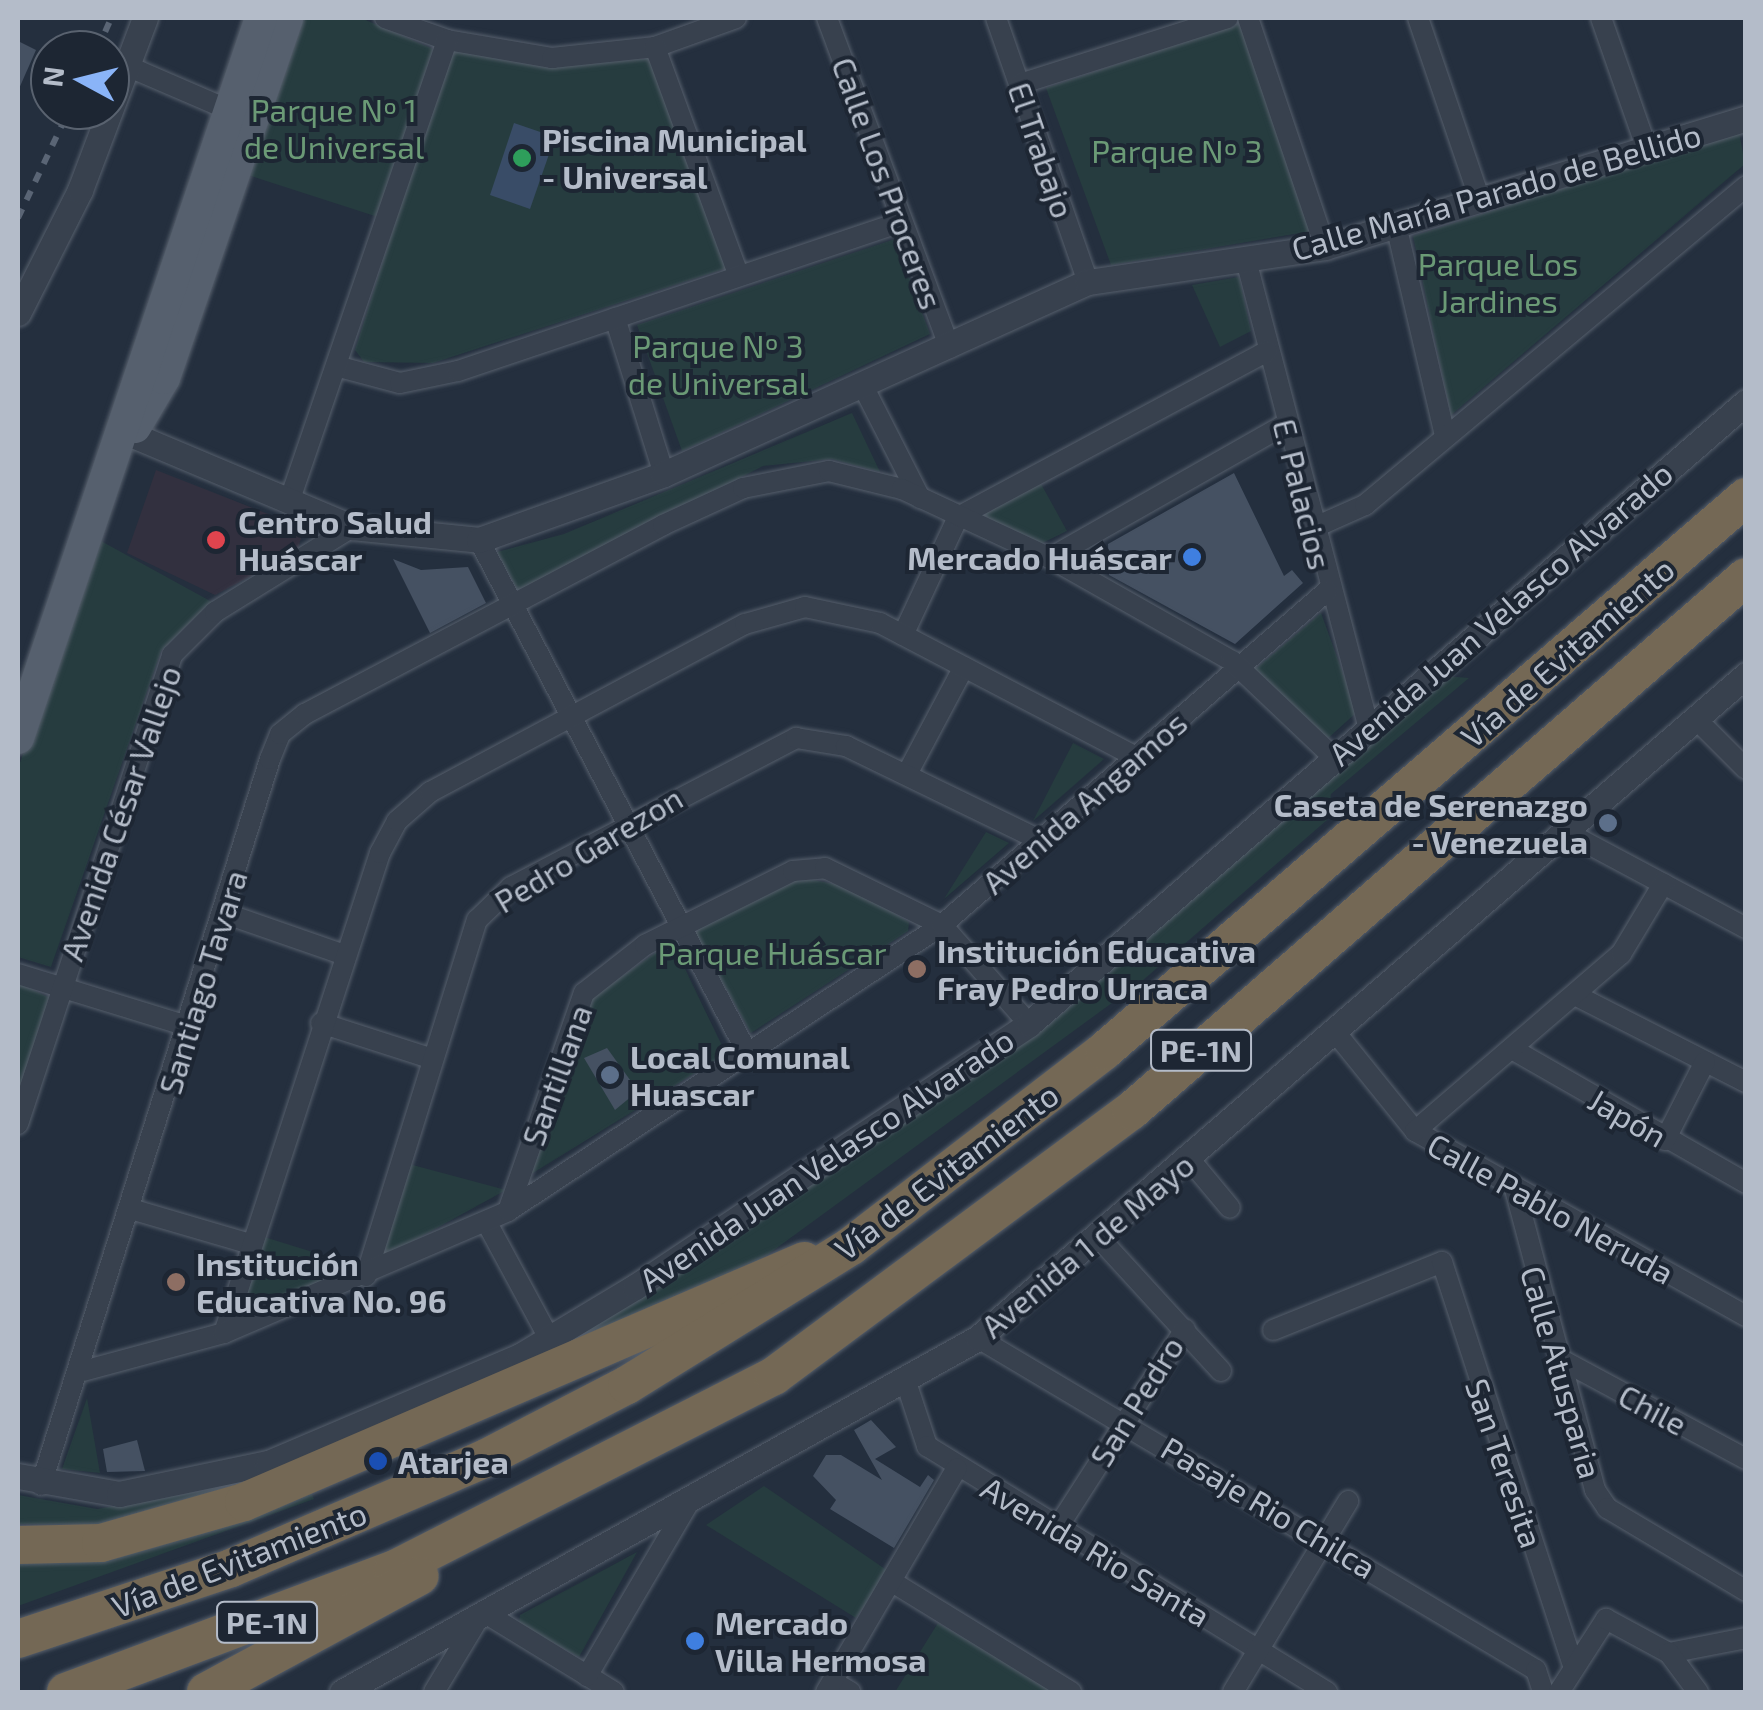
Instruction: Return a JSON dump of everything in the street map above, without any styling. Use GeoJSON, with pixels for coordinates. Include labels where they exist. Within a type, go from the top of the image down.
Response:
{"type":"FeatureCollection","features":[{"type":"Feature","properties":{"kind":"highway","name":"Vía de Evitamiento"},"geometry":{"type":"LineString","coordinates":[[18,1639],[231,1568],[486,1458],[627,1385],[851,1246],[1104,1051],[1746,497]]}},
{"type":"Feature","properties":{"kind":"highway","name":"Vía de Evitamiento"},"geometry":{"type":"LineString","coordinates":[[66,1692],[464,1538],[774,1376],[1009,1210],[1746,577]]}},
{"type":"Feature","properties":{"kind":"highway"},"geometry":{"type":"LineString","coordinates":[[18,1544],[101,1542],[244,1502],[752,1277],[851,1246]]}},
{"type":"Feature","properties":{"kind":"highway"},"geometry":{"type":"LineString","coordinates":[[206,1692],[357,1618],[464,1538]]}},
{"type":"Feature","properties":{"kind":"main road"},"geometry":{"type":"LineString","coordinates":[[18,738],[128,433],[140,368],[261,18]]}},
{"type":"Feature","properties":{"kind":"main road"},"geometry":{"type":"LineString","coordinates":[[128,433],[164,378],[288,18]]}},
{"type":"Feature","properties":{"kind":"street"},"geometry":{"type":"LineString","coordinates":[[130,58],[145,18]]}},
{"type":"Feature","properties":{"kind":"street"},"geometry":{"type":"LineString","coordinates":[[385,18],[446,40],[552,58],[655,47],[736,18]]}},
{"type":"Feature","properties":{"kind":"street","name":"Calle Los Proceres"},"geometry":{"type":"LineString","coordinates":[[827,18],[950,348]]}},
{"type":"Feature","properties":{"kind":"street","name":"El Trabajo"},"geometry":{"type":"LineString","coordinates":[[996,18],[1088,282]]}},
{"type":"Feature","properties":{"kind":"street"},"geometry":{"type":"LineString","coordinates":[[1020,84],[1228,18]]}},
{"type":"Feature","properties":{"kind":"street"},"geometry":{"type":"LineString","coordinates":[[1248,18],[1324,247]]}},
{"type":"Feature","properties":{"kind":"street"},"geometry":{"type":"LineString","coordinates":[[1418,18],[1480,200]]}},
{"type":"Feature","properties":{"kind":"street"},"geometry":{"type":"LineString","coordinates":[[1601,18],[1648,149]]}},
{"type":"Feature","properties":{"kind":"street"},"geometry":{"type":"LineString","coordinates":[[290,499],[446,40]]}},
{"type":"Feature","properties":{"kind":"street"},"geometry":{"type":"LineString","coordinates":[[655,47],[738,274]]}},
{"type":"Feature","properties":{"kind":"street"},"geometry":{"type":"LineString","coordinates":[[130,67],[229,110]]}},
{"type":"Feature","properties":{"kind":"street","name":"Calle María Parado de Bellido"},"geometry":{"type":"LineString","coordinates":[[479,540],[664,474],[950,348],[1088,282],[1324,247],[1746,118]]}},
{"type":"Feature","properties":{"kind":"street"},"geometry":{"type":"LineString","coordinates":[[18,313],[80,190],[103,130]]}},
{"type":"Feature","properties":{"kind":"street"},"geometry":{"type":"LineString","coordinates":[[1313,528],[1364,505],[1746,186]]}},
{"type":"Feature","properties":{"kind":"street"},"geometry":{"type":"LineString","coordinates":[[336,366],[400,384],[615,318],[900,222]]}},
{"type":"Feature","properties":{"kind":"street"},"geometry":{"type":"LineString","coordinates":[[1396,225],[1445,436]]}},
{"type":"Feature","properties":{"kind":"street","name":"E. Palacios"},"geometry":{"type":"LineString","coordinates":[[1246,260],[1327,591],[1368,726]]}},
{"type":"Feature","properties":{"kind":"street"},"geometry":{"type":"LineString","coordinates":[[615,318],[664,474]]}},
{"type":"Feature","properties":{"kind":"street"},"geometry":{"type":"LineString","coordinates":[[903,635],[958,518],[1267,351]]}},
{"type":"Feature","properties":{"kind":"street"},"geometry":{"type":"LineString","coordinates":[[863,386],[920,498]]}},
{"type":"Feature","properties":{"kind":"street","name":"Avenida Juan Velasco Alvarado"},"geometry":{"type":"LineString","coordinates":[[30,1481],[119,1494],[268,1462],[335,1441],[549,1338],[1029,1024],[1332,757],[1746,402]]}},
{"type":"Feature","properties":{"kind":"street"},"geometry":{"type":"LineString","coordinates":[[1050,558],[1286,424]]}},
{"type":"Feature","properties":{"kind":"street"},"geometry":{"type":"LineString","coordinates":[[128,433],[352,527],[479,540],[750,1058]]}},
{"type":"Feature","properties":{"kind":"street","name":"Santiago Tavara"},"geometry":{"type":"LineString","coordinates":[[30,1481],[84,1371],[187,1026],[280,734],[663,525],[784,477],[848,473],[920,498],[1050,558],[1239,667],[1332,757]]}},
{"type":"Feature","properties":{"kind":"street","name":"Avenida César Vallejo"},"geometry":{"type":"LineString","coordinates":[[18,1124],[59,988],[172,656],[215,612],[352,527]]}},
{"type":"Feature","properties":{"kind":"street","name":"Avenida Angamos"},"geometry":{"type":"LineString","coordinates":[[84,1371],[224,1333],[366,1276],[508,1211],[750,1058],[942,925],[1327,591]]}},
{"type":"Feature","properties":{"kind":"street"},"geometry":{"type":"LineString","coordinates":[[224,1333],[342,954],[406,810],[568,716],[786,610],[844,610],[903,635],[1136,757]]}},
{"type":"Feature","properties":{"kind":"street"},"geometry":{"type":"LineString","coordinates":[[907,774],[964,667]]}},
{"type":"Feature","properties":{"kind":"street","name":"Avenida 1 de Mayo"},"geometry":{"type":"LineString","coordinates":[[342,1692],[483,1620],[978,1338],[1100,1239],[1746,675]]}},
{"type":"Feature","properties":{"kind":"street"},"geometry":{"type":"LineString","coordinates":[[1695,718],[1746,769]]}},
{"type":"Feature","properties":{"kind":"street","name":"Pedro Garezon"},"geometry":{"type":"LineString","coordinates":[[366,1276],[430,1058],[491,901],[626,821],[796,738],[832,741],[1042,841]]}},
{"type":"Feature","properties":{"kind":"street"},"geometry":{"type":"LineString","coordinates":[[1568,833],[1746,928]]}},
{"type":"Feature","properties":{"kind":"street","name":"Santillana"},"geometry":{"type":"LineString","coordinates":[[508,1211],[584,993],[682,928],[813,867],[942,925],[1029,1024]]}},
{"type":"Feature","properties":{"kind":"street"},"geometry":{"type":"LineString","coordinates":[[1415,1131],[1577,996],[1621,954],[1664,884]]}},
{"type":"Feature","properties":{"kind":"street"},"geometry":{"type":"LineString","coordinates":[[224,914],[342,954]]}},
{"type":"Feature","properties":{"kind":"street"},"geometry":{"type":"LineString","coordinates":[[18,974],[187,1026]]}},
{"type":"Feature","properties":{"kind":"street"},"geometry":{"type":"LineString","coordinates":[[1577,996],[1746,1082]]}},
{"type":"Feature","properties":{"kind":"street"},"geometry":{"type":"LineString","coordinates":[[322,1022],[430,1058]]}},
{"type":"Feature","properties":{"kind":"street","name":"Calle Pablo Neruda"},"geometry":{"type":"LineString","coordinates":[[1336,1032],[1415,1131],[1516,1193],[1746,1316]]}},
{"type":"Feature","properties":{"kind":"street","name":"Japón"},"geometry":{"type":"LineString","coordinates":[[1512,1049],[1746,1183]]}},
{"type":"Feature","properties":{"kind":"street"},"geometry":{"type":"LineString","coordinates":[[1665,1140],[1706,1062]]}},
{"type":"Feature","properties":{"kind":"street"},"geometry":{"type":"LineString","coordinates":[[1190,1160],[1230,1208]]}},
{"type":"Feature","properties":{"kind":"street","name":"Calle Atusparia"},"geometry":{"type":"LineString","coordinates":[[1516,1193],[1560,1359],[1607,1508],[1746,1591]]}},
{"type":"Feature","properties":{"kind":"street"},"geometry":{"type":"LineString","coordinates":[[134,1210],[250,1244]]}},
{"type":"Feature","properties":{"kind":"street"},"geometry":{"type":"LineString","coordinates":[[487,1223],[549,1338]]}},
{"type":"Feature","properties":{"kind":"street","name":"San Pedro"},"geometry":{"type":"LineString","coordinates":[[1058,1527],[1185,1329],[1100,1239]]}},
{"type":"Feature","properties":{"kind":"street","name":"San Teresita"},"geometry":{"type":"LineString","coordinates":[[1273,1330],[1442,1262],[1572,1662]]}},
{"type":"Feature","properties":{"kind":"street"},"geometry":{"type":"LineString","coordinates":[[1185,1329],[1221,1371]]}},
{"type":"Feature","properties":{"kind":"street","name":"Pasaje Rio Chilca"},"geometry":{"type":"LineString","coordinates":[[978,1338],[1124,1420],[1536,1670],[1542,1692]]}},
{"type":"Feature","properties":{"kind":"street","name":"Chile"},"geometry":{"type":"LineString","coordinates":[[1560,1359],[1746,1459]]}},
{"type":"Feature","properties":{"kind":"street","name":"Avenida Rio Santa"},"geometry":{"type":"LineString","coordinates":[[905,1379],[918,1434],[958,1468],[1326,1692]]}},
{"type":"Feature","properties":{"kind":"street"},"geometry":{"type":"LineString","coordinates":[[836,1689],[958,1468]]}},
{"type":"Feature","properties":{"kind":"street"},"geometry":{"type":"LineString","coordinates":[[1233,1692],[1348,1501]]}},
{"type":"Feature","properties":{"kind":"street"},"geometry":{"type":"LineString","coordinates":[[587,1676],[689,1502]]}},
{"type":"Feature","properties":{"kind":"street"},"geometry":{"type":"LineString","coordinates":[[894,1583],[1071,1692]]}},
{"type":"Feature","properties":{"kind":"street"},"geometry":{"type":"LineString","coordinates":[[1559,1692],[1572,1662],[1606,1619],[1669,1653],[1698,1692]]}},
{"type":"Feature","properties":{"kind":"street"},"geometry":{"type":"LineString","coordinates":[[434,1692],[483,1620],[614,1692]]}},
{"type":"Feature","properties":{"kind":"street"},"geometry":{"type":"LineString","coordinates":[[1669,1653],[1746,1638]]}},
{"type":"Feature","properties":{"kind":"shaded area","name":"Centro Salud Huáscar"},"geometry":{"type":"Polygon","coordinates":[[[156,470],[304,528],[297,552],[215,595],[127,553],[156,470]]]}},
{"type":"Feature","properties":{"kind":"green space","name":"Parque Nº 1 de Universal"},"geometry":{"type":"Polygon","coordinates":[[[300,18],[361,18],[433,49],[378,217],[245,174],[300,18]]]}},
{"type":"Feature","properties":{"kind":"green space","name":"Parque Nº 3"},"geometry":{"type":"Polygon","coordinates":[[[1240,23],[1312,231],[1111,265],[1046,88],[1240,23]]]}},
{"type":"Feature","properties":{"kind":"green space"},"geometry":{"type":"Polygon","coordinates":[[[450,49],[555,67],[654,58],[730,267],[433,363],[364,362],[355,350],[450,49]]]}},
{"type":"Feature","properties":{"kind":"green space","name":"Parque Los Jardines"},"geometry":{"type":"Polygon","coordinates":[[[1739,132],[1745,164],[1451,415],[1413,236],[1739,132]]]}},
{"type":"Feature","properties":{"kind":"green space","name":"Parque Nº 3 de Universal"},"geometry":{"type":"Polygon","coordinates":[[[895,239],[930,334],[682,451],[637,325],[895,239]]]}},
{"type":"Feature","properties":{"kind":"green space"},"geometry":{"type":"Polygon","coordinates":[[[1239,277],[1251,331],[1220,347],[1192,285],[1239,277]]]}},
{"type":"Feature","properties":{"kind":"green space"},"geometry":{"type":"Polygon","coordinates":[[[852,413],[880,472],[832,459],[763,466],[518,591],[497,552],[564,534],[852,413]]]}},
{"type":"Feature","properties":{"kind":"green space"},"geometry":{"type":"Polygon","coordinates":[[[1040,482],[1067,531],[1036,546],[983,515],[1040,482]]]}},
{"type":"Feature","properties":{"kind":"green space"},"geometry":{"type":"Polygon","coordinates":[[[101,541],[212,602],[161,651],[51,967],[18,957],[18,768],[101,541]]]}},
{"type":"Feature","properties":{"kind":"green space"},"geometry":{"type":"Polygon","coordinates":[[[1321,613],[1357,712],[1325,741],[1254,670],[1321,613]]]}},
{"type":"Feature","properties":{"kind":"green space"},"geometry":{"type":"Polygon","coordinates":[[[1446,676],[1469,678],[1331,794],[1327,820],[1142,981],[759,1261],[576,1348],[571,1337],[1051,1023],[1446,676]]]}},
{"type":"Feature","properties":{"kind":"green space"},"geometry":{"type":"Polygon","coordinates":[[[1073,743],[1104,759],[1033,821],[1073,743]]]}},
{"type":"Feature","properties":{"kind":"green space"},"geometry":{"type":"Polygon","coordinates":[[[986,832],[1009,843],[944,899],[986,832]]]}},
{"type":"Feature","properties":{"kind":"green space","name":"Parque Huáscar"},"geometry":{"type":"Polygon","coordinates":[[[796,877],[846,886],[909,922],[908,931],[751,1033],[693,930],[796,877]]]}},
{"type":"Feature","properties":{"kind":"green space"},"geometry":{"type":"Polygon","coordinates":[[[665,946],[675,948],[726,1054],[528,1176],[587,1001],[665,946]]]}},
{"type":"Feature","properties":{"kind":"green space"},"geometry":{"type":"Polygon","coordinates":[[[18,983],[50,998],[18,1098],[18,983]]]}},
{"type":"Feature","properties":{"kind":"green space"},"geometry":{"type":"Polygon","coordinates":[[[409,1164],[506,1190],[382,1258],[409,1164]]]}},
{"type":"Feature","properties":{"kind":"green space"},"geometry":{"type":"Polygon","coordinates":[[[261,1236],[358,1266],[249,1316],[238,1302],[261,1236]]]}},
{"type":"Feature","properties":{"kind":"green space"},"geometry":{"type":"Polygon","coordinates":[[[87,1398],[100,1473],[62,1469],[87,1398]]]}},
{"type":"Feature","properties":{"kind":"green space"},"geometry":{"type":"Polygon","coordinates":[[[257,1481],[129,1525],[18,1524],[18,1495],[97,1509],[257,1481]]]}},
{"type":"Feature","properties":{"kind":"green space"},"geometry":{"type":"Polygon","coordinates":[[[308,1485],[314,1499],[18,1606],[18,1555],[308,1485]]]}},
{"type":"Feature","properties":{"kind":"green space"},"geometry":{"type":"Polygon","coordinates":[[[764,1486],[888,1571],[856,1618],[706,1525],[764,1486]]]}},
{"type":"Feature","properties":{"kind":"green space"},"geometry":{"type":"Polygon","coordinates":[[[637,1552],[579,1657],[519,1624],[520,1615],[637,1552]]]}},
{"type":"Feature","properties":{"kind":"green space"},"geometry":{"type":"Polygon","coordinates":[[[938,1623],[1060,1692],[895,1692],[938,1623]]]}},
{"type":"Feature","properties":{"kind":"water"},"geometry":{"type":"Polygon","coordinates":[[[514,123],[555,137],[530,209],[490,195],[514,123]]]}},
{"type":"Feature","properties":{"kind":"building"},"geometry":{"type":"Polygon","coordinates":[[[18,41],[30,47],[30,64],[18,91],[18,41]]]}},
{"type":"Feature","properties":{"kind":"building","name":"Mercado Huáscar"},"geometry":{"type":"Polygon","coordinates":[[[1234,473],[1284,576],[1292,570],[1303,583],[1235,644],[1109,575],[1108,544],[1234,473]]]}},
{"type":"Feature","properties":{"kind":"building"},"geometry":{"type":"Polygon","coordinates":[[[393,559],[421,570],[468,567],[486,603],[430,633],[393,559]]]}},
{"type":"Feature","properties":{"kind":"building","name":"Local Comunal Huascar"},"geometry":{"type":"Polygon","coordinates":[[[607,1048],[638,1091],[615,1110],[584,1058],[607,1048]]]}},
{"type":"Feature","properties":{"kind":"building"},"geometry":{"type":"Polygon","coordinates":[[[871,1420],[896,1447],[875,1459],[920,1487],[928,1475],[934,1480],[894,1548],[830,1509],[836,1500],[813,1476],[826,1455],[841,1455],[882,1480],[854,1430],[871,1420]]]}},
{"type":"Feature","properties":{"kind":"building"},"geometry":{"type":"Polygon","coordinates":[[[137,1440],[145,1471],[107,1472],[103,1449],[137,1440]]]}},
{"type":"Feature","properties":{"kind":"railway"},"geometry":{"type":"LineString","coordinates":[[106,30],[111,18]]}},
{"type":"Feature","properties":{"kind":"railway"},"geometry":{"type":"LineString","coordinates":[[18,218],[60,130]]}},
{"type":"Feature","properties":{"kind":"place","name":"Piscina Municipal - Universal"},"geometry":{"type":"Point","coordinates":[522,158]}},
{"type":"Feature","properties":{"kind":"place","name":"Centro Salud Huáscar"},"geometry":{"type":"Point","coordinates":[216,540]}},
{"type":"Feature","properties":{"kind":"place","name":"Mercado Huáscar"},"geometry":{"type":"Point","coordinates":[1192,557]}},
{"type":"Feature","properties":{"kind":"place","name":"Caseta de Serenazgo - Venezuela"},"geometry":{"type":"Point","coordinates":[1608,823]}},
{"type":"Feature","properties":{"kind":"place","name":"Institución Educativa Fray Pedro Urraca"},"geometry":{"type":"Point","coordinates":[917,969]}},
{"type":"Feature","properties":{"kind":"place","name":"Local Comunal Huascar"},"geometry":{"type":"Point","coordinates":[610,1075]}},
{"type":"Feature","properties":{"kind":"place","name":"Institución Educativa No. 96"},"geometry":{"type":"Point","coordinates":[176,1282]}},
{"type":"Feature","properties":{"kind":"place","name":"Atarjea"},"geometry":{"type":"Point","coordinates":[378,1461]}},
{"type":"Feature","properties":{"kind":"place","name":"Mercado Villa Hermosa"},"geometry":{"type":"Point","coordinates":[695,1641]}}]}
